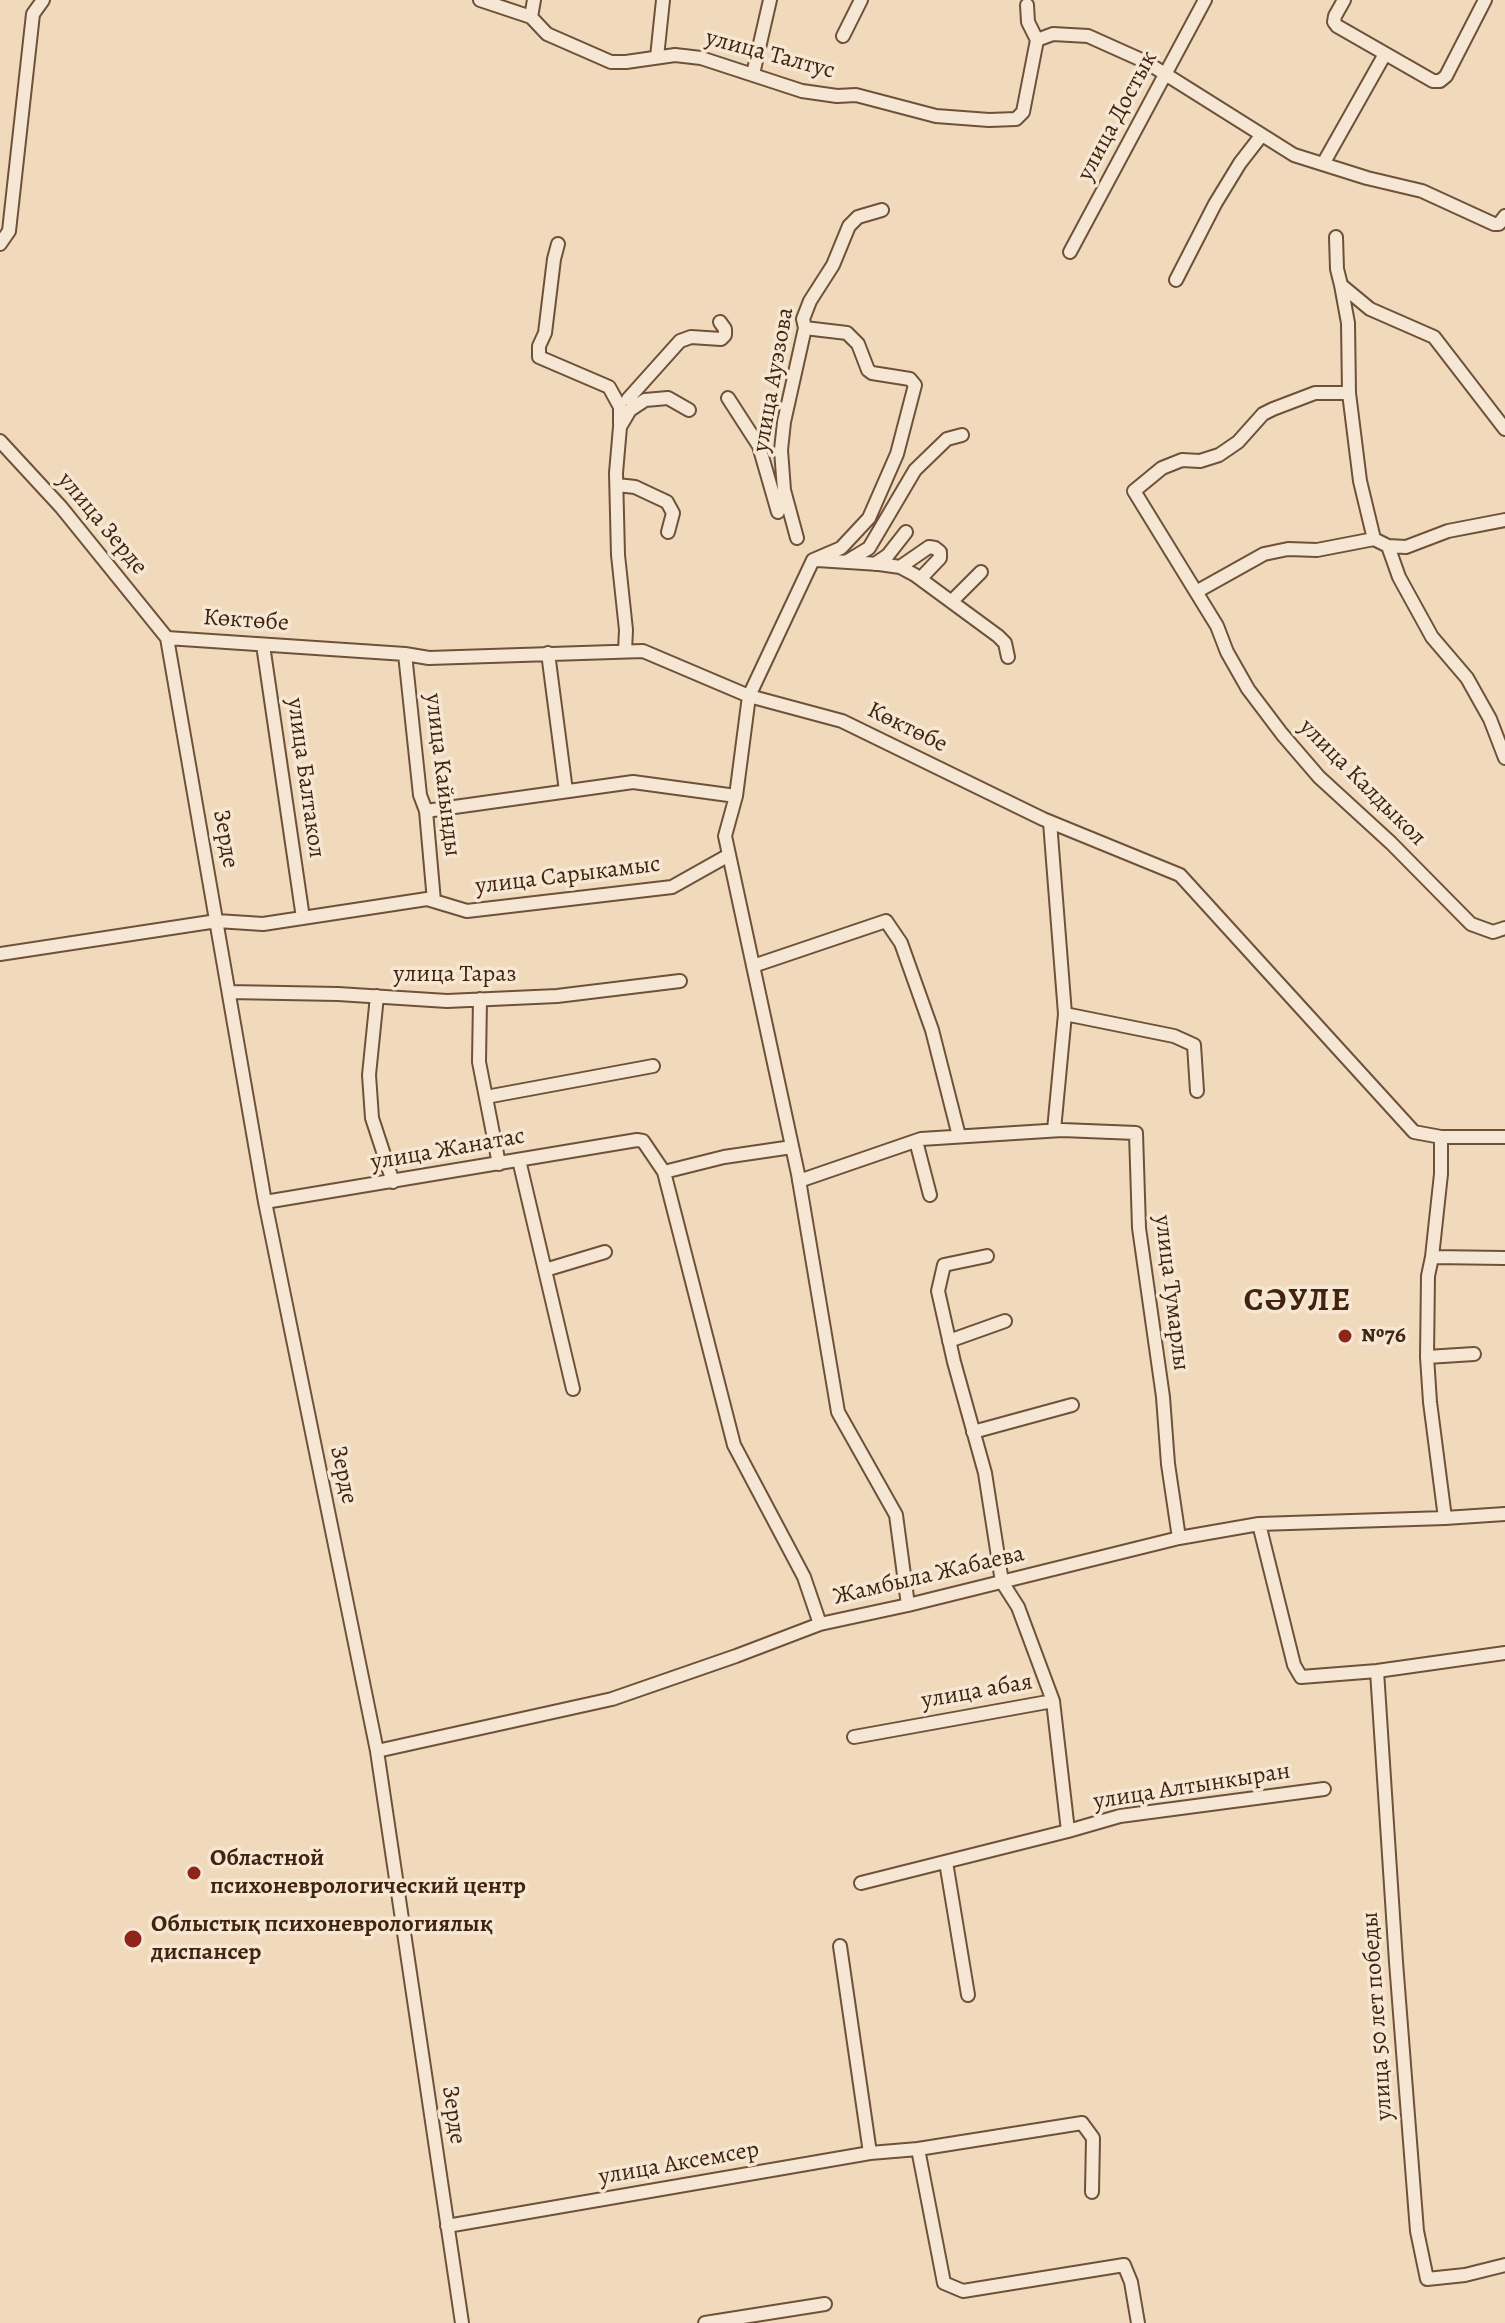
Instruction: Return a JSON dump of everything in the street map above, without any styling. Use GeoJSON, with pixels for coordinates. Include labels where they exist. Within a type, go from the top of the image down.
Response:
{"type":"FeatureCollection","features":[{"type":"Feature","properties":{"kind":"street"},"geometry":{"type":"LineString","coordinates":[[0,244],[9,231],[33,14],[43,0]]}},
{"type":"Feature","properties":{"kind":"street","name":"улица Талтус"},"geometry":{"type":"LineString","coordinates":[[480,0],[531,17],[547,34],[611,62],[675,55],[701,58],[802,91],[837,96],[856,95],[936,116],[989,120],[1016,119],[1023,112],[1037,40]]}},
{"type":"Feature","properties":{"kind":"street"},"geometry":{"type":"LineString","coordinates":[[531,17],[534,0]]}},
{"type":"Feature","properties":{"kind":"street"},"geometry":{"type":"LineString","coordinates":[[657,57],[663,0]]}},
{"type":"Feature","properties":{"kind":"street"},"geometry":{"type":"LineString","coordinates":[[753,74],[770,0]]}},
{"type":"Feature","properties":{"kind":"street"},"geometry":{"type":"LineString","coordinates":[[843,36],[861,0]]}},
{"type":"Feature","properties":{"kind":"street","name":"улица Достык"},"geometry":{"type":"LineString","coordinates":[[1070,252],[1205,0]]}},
{"type":"Feature","properties":{"kind":"street"},"geometry":{"type":"LineString","coordinates":[[1344,0],[1335,16],[1337,26],[1433,81],[1440,81],[1446,76],[1485,0]]}},
{"type":"Feature","properties":{"kind":"street"},"geometry":{"type":"LineString","coordinates":[[1025,2],[1028,22],[1037,40],[1053,34],[1088,36],[1146,62],[1294,155],[1422,191],[1502,220]]}},
{"type":"Feature","properties":{"kind":"street"},"geometry":{"type":"LineString","coordinates":[[1323,164],[1385,54]]}},
{"type":"Feature","properties":{"kind":"street"},"geometry":{"type":"LineString","coordinates":[[1176,280],[1215,204],[1261,136]]}},
{"type":"Feature","properties":{"kind":"street","name":"улица Ауэзова"},"geometry":{"type":"LineString","coordinates":[[797,538],[784,490],[782,442],[805,328],[803,319],[833,265],[849,226],[858,217],[882,210]]}},
{"type":"Feature","properties":{"kind":"street"},"geometry":{"type":"LineString","coordinates":[[1336,237],[1337,269],[1348,323],[1349,393],[1360,481],[1374,539]]}},
{"type":"Feature","properties":{"kind":"street"},"geometry":{"type":"LineString","coordinates":[[558,244],[539,357],[609,387],[620,407],[617,540],[625,611],[625,651]]}},
{"type":"Feature","properties":{"kind":"street"},"geometry":{"type":"LineString","coordinates":[[1341,285],[1370,309],[1434,337],[1505,429]]}},
{"type":"Feature","properties":{"kind":"street"},"geometry":{"type":"LineString","coordinates":[[1348,323],[1370,309]]}},
{"type":"Feature","properties":{"kind":"street"},"geometry":{"type":"LineString","coordinates":[[628,399],[680,341],[691,337],[721,339],[725,329],[720,322]]}},
{"type":"Feature","properties":{"kind":"street"},"geometry":{"type":"LineString","coordinates":[[805,328],[847,333],[858,344],[865,365],[872,373],[910,379],[915,385],[897,454],[869,518],[841,548],[813,560],[749,696],[736,796],[725,836],[799,1181],[838,1412],[896,1515],[908,1605]]}},
{"type":"Feature","properties":{"kind":"street","name":"улица Калдыкол"},"geometry":{"type":"LineString","coordinates":[[1349,393],[1315,393],[1273,409],[1263,414],[1238,442],[1219,455],[1200,461],[1182,460],[1162,468],[1134,491],[1217,626],[1227,652],[1248,689],[1282,734],[1319,777],[1391,843],[1471,924],[1493,932],[1505,928]]}},
{"type":"Feature","properties":{"kind":"street"},"geometry":{"type":"LineString","coordinates":[[728,398],[759,446],[778,512]]}},
{"type":"Feature","properties":{"kind":"street"},"geometry":{"type":"LineString","coordinates":[[620,427],[634,405],[645,400],[673,399],[689,410]]}},
{"type":"Feature","properties":{"kind":"street"},"geometry":{"type":"LineString","coordinates":[[846,562],[869,548],[915,470],[947,439],[962,435]]}},
{"type":"Feature","properties":{"kind":"street","name":"улица Зерде"},"geometry":{"type":"LineString","coordinates":[[0,441],[61,507],[167,638]]}},
{"type":"Feature","properties":{"kind":"street"},"geometry":{"type":"LineString","coordinates":[[617,485],[635,487],[667,502],[673,513],[668,532]]}},
{"type":"Feature","properties":{"kind":"street"},"geometry":{"type":"LineString","coordinates":[[1196,592],[1264,554],[1288,549],[1317,550],[1374,539],[1388,546],[1406,547],[1448,531],[1505,520]]}},
{"type":"Feature","properties":{"kind":"street"},"geometry":{"type":"LineString","coordinates":[[875,564],[888,555],[906,532]]}},
{"type":"Feature","properties":{"kind":"street"},"geometry":{"type":"LineString","coordinates":[[1388,546],[1399,577],[1432,637],[1467,678],[1490,719],[1505,758]]}},
{"type":"Feature","properties":{"kind":"street"},"geometry":{"type":"LineString","coordinates":[[900,567],[929,547],[935,548],[940,552],[940,558],[921,578]]}},
{"type":"Feature","properties":{"kind":"street"},"geometry":{"type":"LineString","coordinates":[[813,560],[900,567],[921,578],[998,636],[1005,643],[1008,657]]}},
{"type":"Feature","properties":{"kind":"street"},"geometry":{"type":"LineString","coordinates":[[952,601],[981,572]]}},
{"type":"Feature","properties":{"kind":"street","name":"Көктөбе"},"geometry":{"type":"LineString","coordinates":[[167,638],[429,658],[643,651],[749,696],[842,721],[1050,822],[1180,875],[1414,1132],[1441,1137],[1505,1137]]}},
{"type":"Feature","properties":{"kind":"street","name":"Зерде"},"geometry":{"type":"LineString","coordinates":[[167,638],[265,1202],[377,1751],[462,2323]]}},
{"type":"Feature","properties":{"kind":"street","name":"улица Балтакол"},"geometry":{"type":"LineString","coordinates":[[263,645],[303,918]]}},
{"type":"Feature","properties":{"kind":"street"},"geometry":{"type":"LineString","coordinates":[[548,653],[566,791]]}},
{"type":"Feature","properties":{"kind":"street","name":"улица Кайынды"},"geometry":{"type":"LineString","coordinates":[[405,654],[420,795],[426,811],[434,901]]}},
{"type":"Feature","properties":{"kind":"street"},"geometry":{"type":"LineString","coordinates":[[426,811],[633,782],[736,796]]}},
{"type":"Feature","properties":{"kind":"street"},"geometry":{"type":"LineString","coordinates":[[1050,822],[1065,1014],[1054,1130]]}},
{"type":"Feature","properties":{"kind":"street","name":"улица Сарыкамыс"},"geometry":{"type":"LineString","coordinates":[[0,954],[217,921],[263,924],[427,899],[467,911],[672,887],[729,855]]}},
{"type":"Feature","properties":{"kind":"street"},"geometry":{"type":"LineString","coordinates":[[753,966],[886,921],[901,943],[932,1030],[959,1136]]}},
{"type":"Feature","properties":{"kind":"street","name":"улица Тараз"},"geometry":{"type":"LineString","coordinates":[[229,992],[447,1001],[557,996],[680,981]]}},
{"type":"Feature","properties":{"kind":"street"},"geometry":{"type":"LineString","coordinates":[[377,996],[369,1075],[372,1118],[393,1182]]}},
{"type":"Feature","properties":{"kind":"street"},"geometry":{"type":"LineString","coordinates":[[480,999],[479,1062],[499,1164]]}},
{"type":"Feature","properties":{"kind":"street"},"geometry":{"type":"LineString","coordinates":[[1065,1014],[1174,1036],[1194,1045],[1197,1091]]}},
{"type":"Feature","properties":{"kind":"street"},"geometry":{"type":"LineString","coordinates":[[486,1097],[653,1066]]}},
{"type":"Feature","properties":{"kind":"street","name":"улица Тумарлы"},"geometry":{"type":"LineString","coordinates":[[799,1181],[916,1141],[1054,1130],[1136,1133],[1139,1228],[1179,1538]]}},
{"type":"Feature","properties":{"kind":"street"},"geometry":{"type":"LineString","coordinates":[[1441,1137],[1441,1174],[1428,1276],[1427,1357],[1445,1518]]}},
{"type":"Feature","properties":{"kind":"street","name":"улица Жанатас"},"geometry":{"type":"LineString","coordinates":[[265,1202],[637,1140],[648,1146],[664,1172]]}},
{"type":"Feature","properties":{"kind":"street"},"geometry":{"type":"LineString","coordinates":[[916,1141],[930,1195]]}},
{"type":"Feature","properties":{"kind":"street"},"geometry":{"type":"LineString","coordinates":[[792,1147],[724,1157],[664,1172],[734,1445],[804,1577],[820,1624]]}},
{"type":"Feature","properties":{"kind":"street"},"geometry":{"type":"LineString","coordinates":[[519,1160],[573,1389]]}},
{"type":"Feature","properties":{"kind":"street"},"geometry":{"type":"LineString","coordinates":[[545,1270],[605,1252]]}},
{"type":"Feature","properties":{"kind":"street"},"geometry":{"type":"LineString","coordinates":[[987,1256],[944,1265],[938,1291],[985,1473],[1002,1582],[1018,1607],[1053,1701]]}},
{"type":"Feature","properties":{"kind":"street"},"geometry":{"type":"LineString","coordinates":[[1432,1257],[1505,1258]]}},
{"type":"Feature","properties":{"kind":"street"},"geometry":{"type":"LineString","coordinates":[[949,1341],[1005,1321]]}},
{"type":"Feature","properties":{"kind":"street"},"geometry":{"type":"LineString","coordinates":[[1427,1357],[1474,1354]]}},
{"type":"Feature","properties":{"kind":"street"},"geometry":{"type":"LineString","coordinates":[[973,1432],[1072,1405]]}},
{"type":"Feature","properties":{"kind":"street","name":"Жамбыла Жабаева"},"geometry":{"type":"LineString","coordinates":[[377,1751],[612,1699],[820,1624],[1179,1538],[1259,1524],[1505,1514]]}},
{"type":"Feature","properties":{"kind":"street"},"geometry":{"type":"LineString","coordinates":[[1259,1524],[1294,1665],[1301,1677],[1377,1671],[1505,1653]]}},
{"type":"Feature","properties":{"kind":"street","name":"улица 50 лет победы"},"geometry":{"type":"LineString","coordinates":[[1377,1671],[1417,2231],[1427,2279],[1465,2275],[1505,2265]]}},
{"type":"Feature","properties":{"kind":"street","name":"улица абая"},"geometry":{"type":"LineString","coordinates":[[854,1737],[1053,1701],[1068,1831]]}},
{"type":"Feature","properties":{"kind":"street","name":"улица Алтынкыран"},"geometry":{"type":"LineString","coordinates":[[1068,1831],[1120,1816],[1324,1789]]}},
{"type":"Feature","properties":{"kind":"street"},"geometry":{"type":"LineString","coordinates":[[861,1883],[1068,1831]]}},
{"type":"Feature","properties":{"kind":"street"},"geometry":{"type":"LineString","coordinates":[[946,1862],[968,1995]]}},
{"type":"Feature","properties":{"kind":"street"},"geometry":{"type":"LineString","coordinates":[[840,1946],[870,2153]]}},
{"type":"Feature","properties":{"kind":"street","name":"улица Аксемсер"},"geometry":{"type":"LineString","coordinates":[[447,2226],[870,2153],[918,2149],[1082,2123],[1093,2138],[1092,2192]]}},
{"type":"Feature","properties":{"kind":"street"},"geometry":{"type":"LineString","coordinates":[[918,2149],[944,2283],[963,2291],[1124,2265],[1131,2282],[1138,2323]]}},
{"type":"Feature","properties":{"kind":"street"},"geometry":{"type":"LineString","coordinates":[[705,2323],[825,2304]]}},
{"type":"Feature","properties":{"kind":"place","name":"№76"},"geometry":{"type":"Point","coordinates":[1345,1336]}},
{"type":"Feature","properties":{"kind":"place","name":"Областной психоневрологический центр"},"geometry":{"type":"Point","coordinates":[194,1873]}},
{"type":"Feature","properties":{"kind":"place","name":"Облыстық психоневрологиялық диспансер"},"geometry":{"type":"Point","coordinates":[133,1939]}},
{"type":"Feature","properties":{"kind":"district","name":"СӘУЛЕ"},"geometry":{"type":"Point","coordinates":[1298,1302]}}]}
